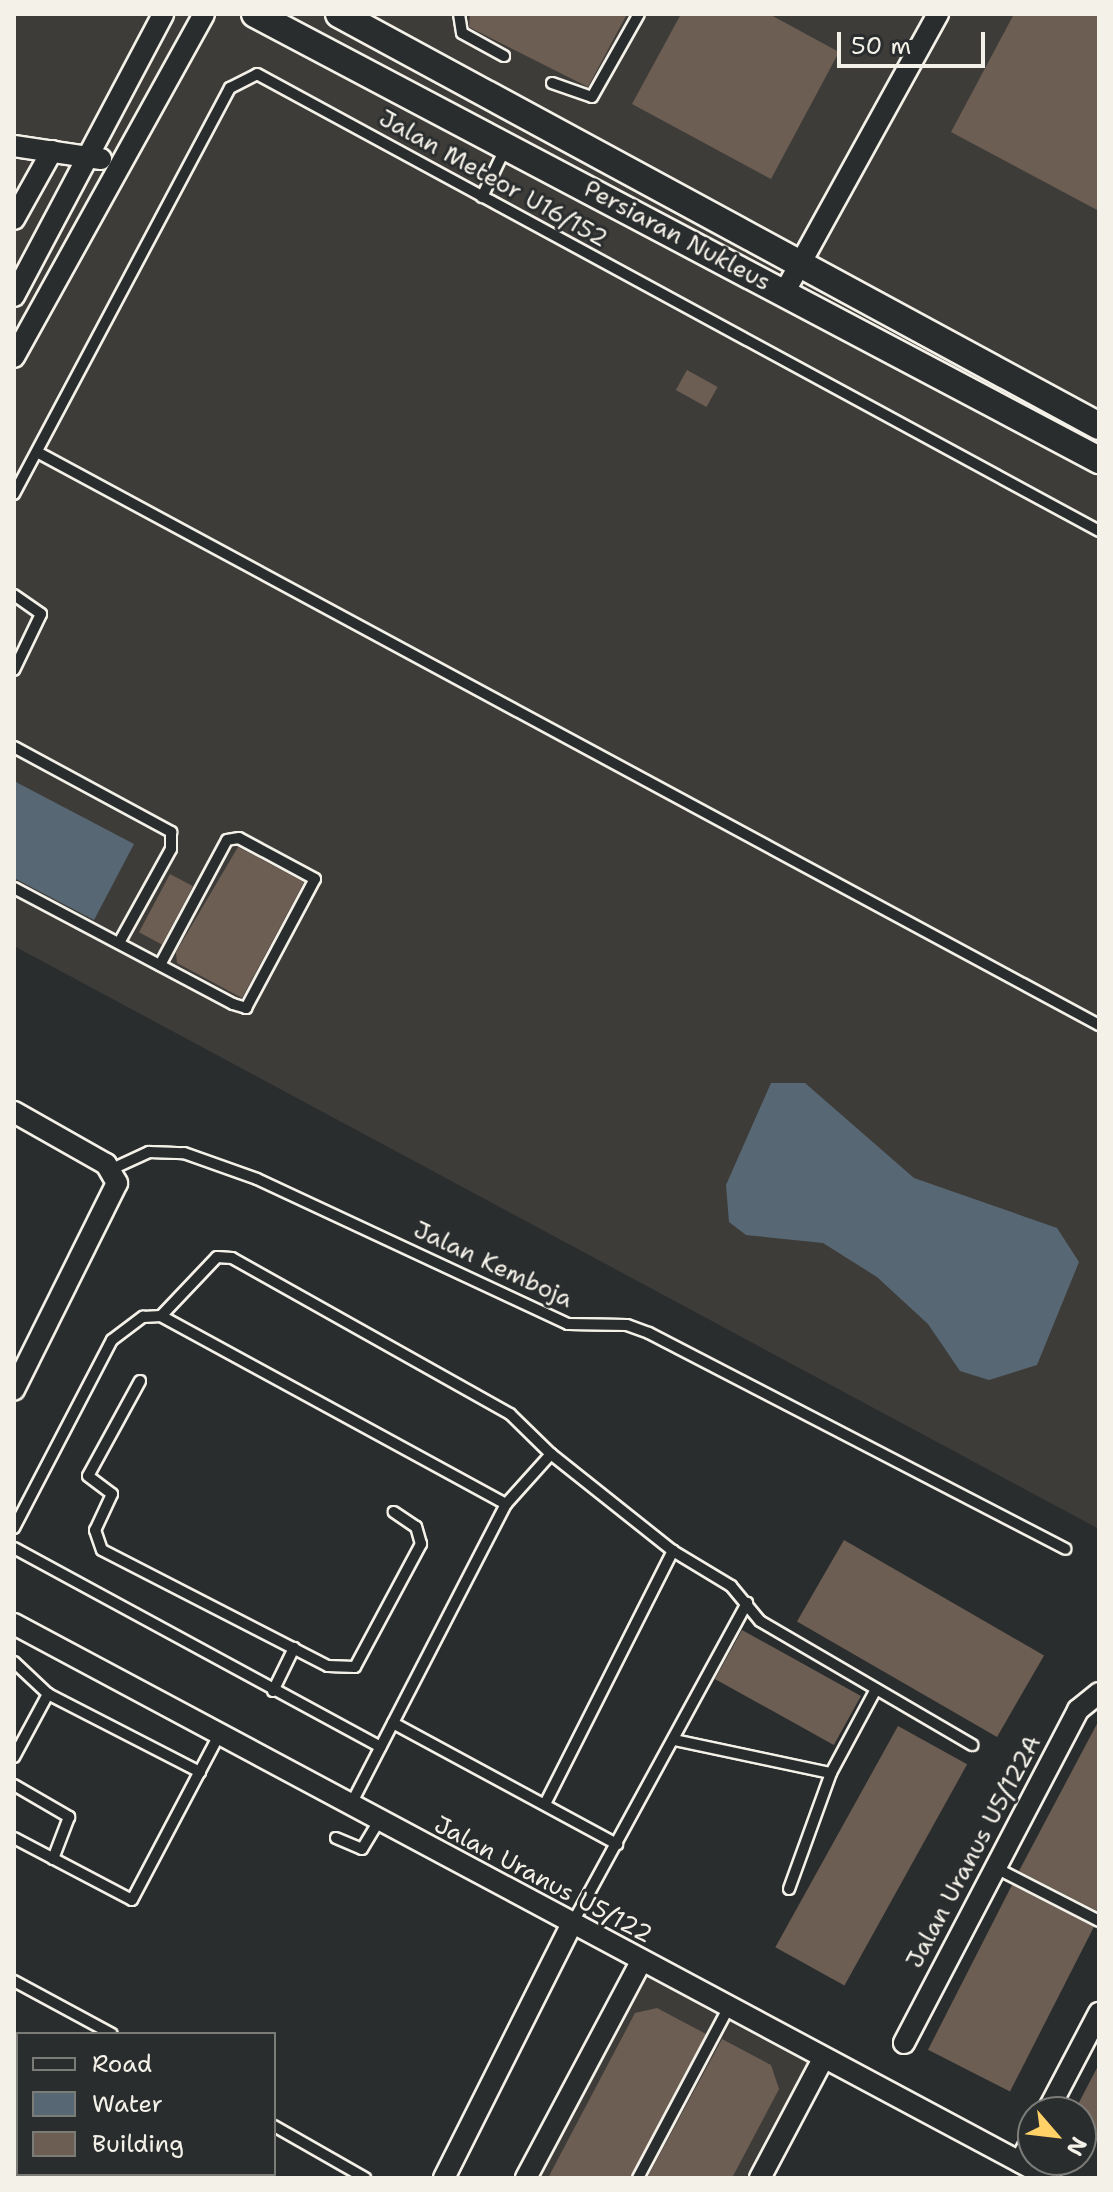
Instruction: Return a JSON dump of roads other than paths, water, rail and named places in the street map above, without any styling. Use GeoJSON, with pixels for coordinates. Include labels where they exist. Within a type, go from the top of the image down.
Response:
{"type":"FeatureCollection","features":[{"type":"Feature","properties":{"kind":"street"},"geometry":{"type":"LineString","coordinates":[[14,296],[163,14]]}},
{"type":"Feature","properties":{"kind":"street"},"geometry":{"type":"LineString","coordinates":[[14,357],[119,161],[204,14]]}},
{"type":"Feature","properties":{"kind":"street","name":"Persiaran Nukleus"},"geometry":{"type":"LineString","coordinates":[[255,14],[1099,460]]}},
{"type":"Feature","properties":{"kind":"street","name":"Persiaran Nukleus"},"geometry":{"type":"LineString","coordinates":[[339,14],[1099,426]]}},
{"type":"Feature","properties":{"kind":"street"},"geometry":{"type":"LineString","coordinates":[[784,293],[938,14]]}},
{"type":"Feature","properties":{"kind":"street"},"geometry":{"type":"LineString","coordinates":[[14,146],[119,161]]}},
{"type":"Feature","properties":{"kind":"street"},"geometry":{"type":"LineString","coordinates":[[14,219],[52,151]]}},
{"type":"Feature","properties":{"kind":"street"},"geometry":{"type":"LineString","coordinates":[[14,1112],[112,1169],[115,1196],[14,1390]]}},
{"type":"Feature","properties":{"kind":"street","name":"Jalan Uranus U5/122"},"geometry":{"type":"LineString","coordinates":[[14,1624],[728,2009],[1017,2160]]}},
{"type":"Feature","properties":{"kind":"street","name":"Jalan Uranus U5/122A"},"geometry":{"type":"LineString","coordinates":[[904,2043],[1078,1710],[1099,1693]]}},
{"type":"Feature","properties":{"kind":"street"},"geometry":{"type":"LineString","coordinates":[[444,2178],[571,1925]]}},
{"type":"Feature","properties":{"kind":"street"},"geometry":{"type":"LineString","coordinates":[[526,2178],[641,1962]]}},
{"type":"Feature","properties":{"kind":"street"},"geometry":{"type":"LineString","coordinates":[[1055,2096],[1099,2013]]}},
{"type":"Feature","properties":{"kind":"street"},"geometry":{"type":"LineString","coordinates":[[760,2178],[823,2059]]}},
{"type":"Feature","properties":{"kind":"lane"},"geometry":{"type":"LineString","coordinates":[[459,14],[462,33],[504,56]]}},
{"type":"Feature","properties":{"kind":"lane"},"geometry":{"type":"LineString","coordinates":[[552,83],[592,97],[639,14]]}},
{"type":"Feature","properties":{"kind":"lane","name":"Jalan Meteor U16/152"},"geometry":{"type":"LineString","coordinates":[[14,494],[230,88],[244,76],[272,80],[1099,531]]}},
{"type":"Feature","properties":{"kind":"lane"},"geometry":{"type":"LineString","coordinates":[[482,197],[507,145]]}},
{"type":"Feature","properties":{"kind":"lane"},"geometry":{"type":"LineString","coordinates":[[37,452],[1099,1025]]}},
{"type":"Feature","properties":{"kind":"lane"},"geometry":{"type":"LineString","coordinates":[[14,595],[41,614],[14,670]]}},
{"type":"Feature","properties":{"kind":"lane"},"geometry":{"type":"LineString","coordinates":[[14,747],[171,832],[171,849],[119,943]]}},
{"type":"Feature","properties":{"kind":"lane"},"geometry":{"type":"LineString","coordinates":[[14,888],[160,965],[246,1008],[315,879],[239,838],[227,840],[160,965]]}},
{"type":"Feature","properties":{"kind":"lane","name":"Jalan Kemboja"},"geometry":{"type":"LineString","coordinates":[[112,1169],[149,1152],[184,1153],[285,1191],[568,1324],[627,1325],[649,1333],[1065,1549]]}},
{"type":"Feature","properties":{"kind":"lane"},"geometry":{"type":"LineString","coordinates":[[161,1316],[217,1257],[232,1258],[510,1414],[551,1454],[673,1551],[747,1603],[760,1621],[972,1745]]}},
{"type":"Feature","properties":{"kind":"lane"},"geometry":{"type":"LineString","coordinates":[[14,1528],[112,1340],[143,1317],[161,1316],[506,1504]]}},
{"type":"Feature","properties":{"kind":"lane"},"geometry":{"type":"LineString","coordinates":[[140,1381],[88,1476],[112,1494],[97,1543],[328,1666],[361,1660],[421,1544],[416,1527],[394,1512]]}},
{"type":"Feature","properties":{"kind":"lane"},"geometry":{"type":"LineString","coordinates":[[350,1806],[506,1504],[551,1454]]}},
{"type":"Feature","properties":{"kind":"lane"},"geometry":{"type":"LineString","coordinates":[[14,1548],[380,1747]]}},
{"type":"Feature","properties":{"kind":"lane"},"geometry":{"type":"LineString","coordinates":[[545,1804],[673,1551]]}},
{"type":"Feature","properties":{"kind":"lane"},"geometry":{"type":"LineString","coordinates":[[571,1925],[747,1603]]}},
{"type":"Feature","properties":{"kind":"lane"},"geometry":{"type":"LineString","coordinates":[[273,1691],[294,1648]]}},
{"type":"Feature","properties":{"kind":"lane"},"geometry":{"type":"LineString","coordinates":[[14,1662],[48,1694],[200,1772]]}},
{"type":"Feature","properties":{"kind":"lane"},"geometry":{"type":"LineString","coordinates":[[789,1889],[831,1773],[876,1689]]}},
{"type":"Feature","properties":{"kind":"lane"},"geometry":{"type":"LineString","coordinates":[[14,1757],[48,1694]]}},
{"type":"Feature","properties":{"kind":"lane"},"geometry":{"type":"LineString","coordinates":[[393,1723],[617,1844]]}},
{"type":"Feature","properties":{"kind":"lane"},"geometry":{"type":"LineString","coordinates":[[14,1838],[132,1900],[219,1735]]}},
{"type":"Feature","properties":{"kind":"lane"},"geometry":{"type":"LineString","coordinates":[[674,1740],[831,1773]]}},
{"type":"Feature","properties":{"kind":"lane"},"geometry":{"type":"LineString","coordinates":[[14,1785],[69,1817],[53,1859]]}},
{"type":"Feature","properties":{"kind":"lane"},"geometry":{"type":"LineString","coordinates":[[336,1838],[362,1849],[379,1821]]}},
{"type":"Feature","properties":{"kind":"lane"},"geometry":{"type":"LineString","coordinates":[[996,1868],[1099,1921]]}},
{"type":"Feature","properties":{"kind":"lane"},"geometry":{"type":"LineString","coordinates":[[14,1981],[96,2030]]}},
{"type":"Feature","properties":{"kind":"lane"},"geometry":{"type":"LineString","coordinates":[[638,2178],[728,2009]]}},
{"type":"Feature","properties":{"kind":"lane"},"geometry":{"type":"LineString","coordinates":[[276,2127],[365,2178]]}},
{"type":"Feature","properties":{"kind":"water"},"geometry":{"type":"Polygon","coordinates":[[[14,781],[134,844],[94,920],[14,878],[14,781]]]}},
{"type":"Feature","properties":{"kind":"water"},"geometry":{"type":"Polygon","coordinates":[[[771,1083],[805,1083],[914,1178],[1057,1228],[1079,1262],[1037,1365],[989,1380],[960,1371],[928,1324],[877,1277],[823,1243],[746,1235],[729,1222],[726,1185],[771,1083]]]}}]}
